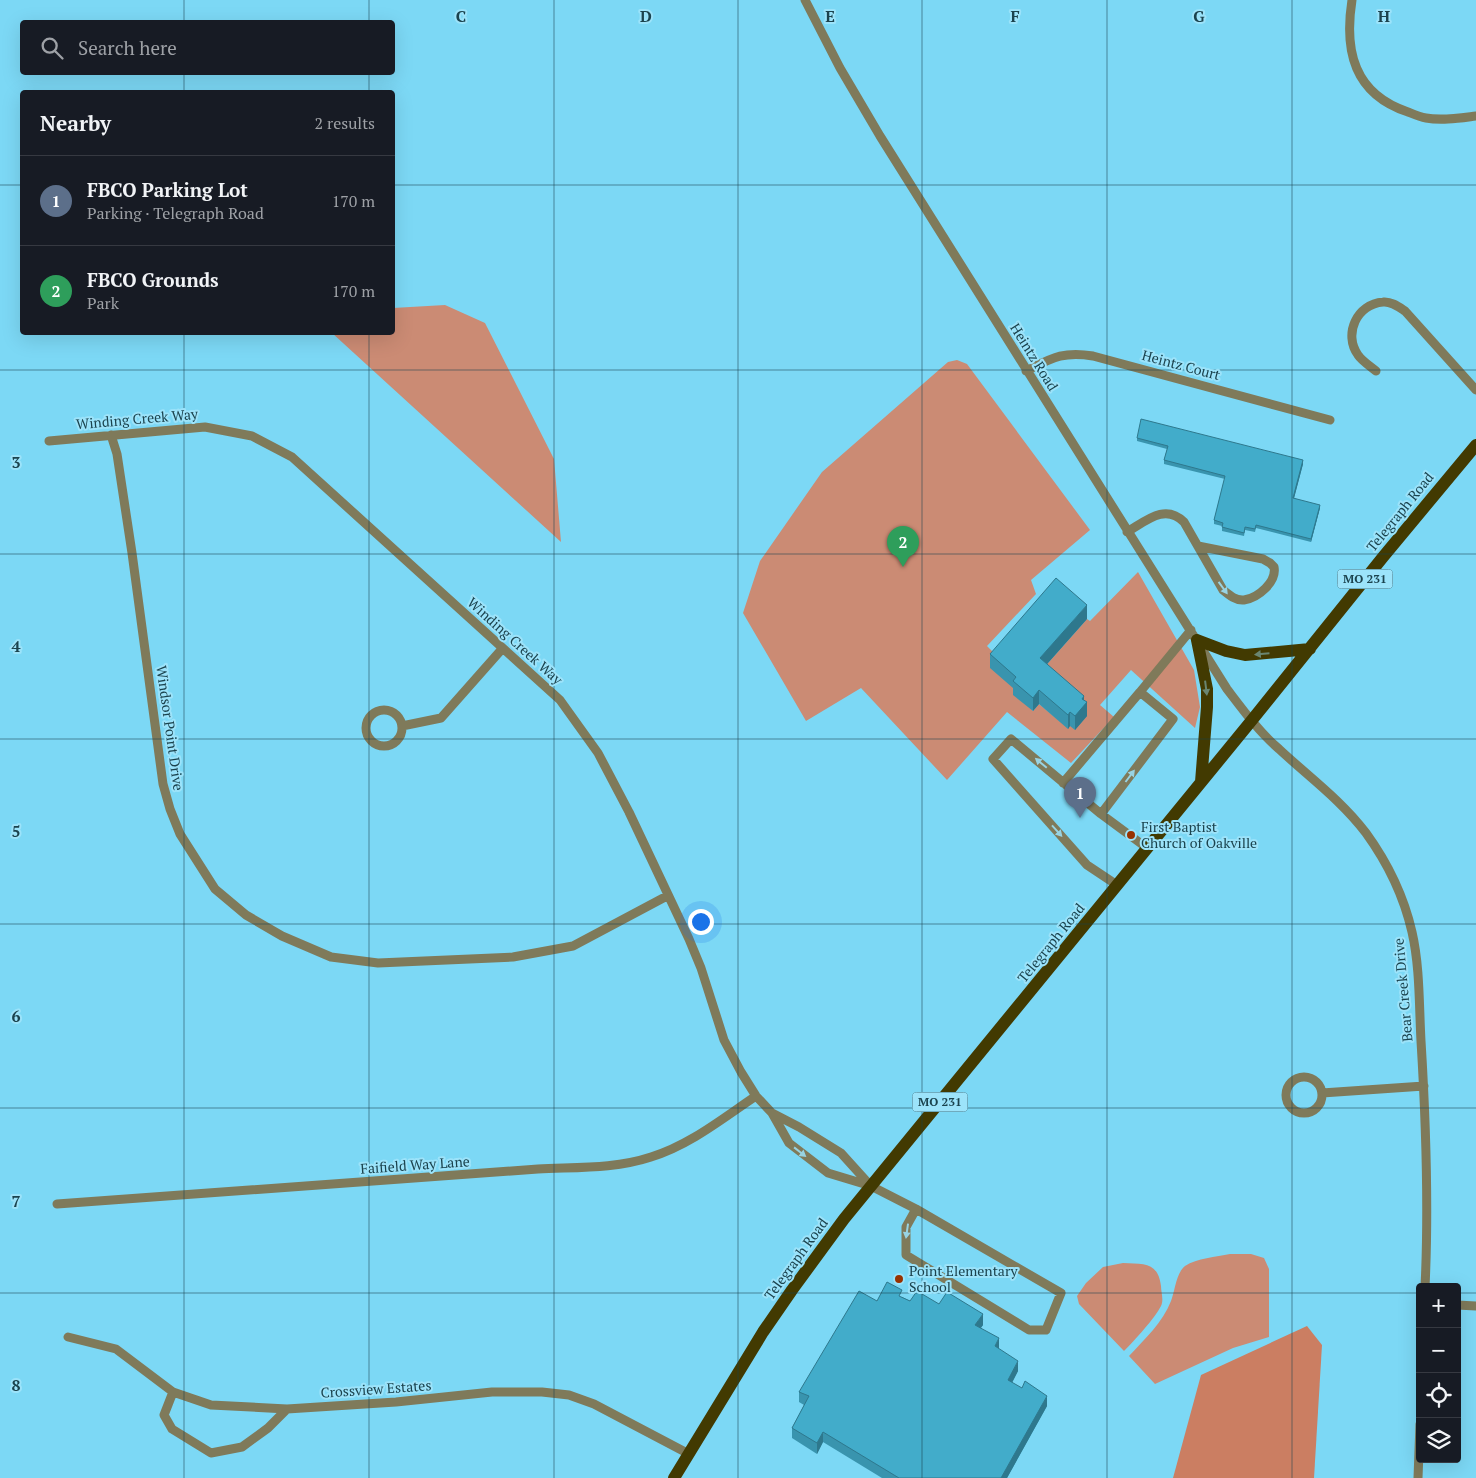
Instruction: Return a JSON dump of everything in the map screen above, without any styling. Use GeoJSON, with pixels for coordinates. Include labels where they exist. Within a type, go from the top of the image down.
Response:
{"type":"FeatureCollection","features":[{"type":"Feature","properties":{"kind":"main road","name":"Telegraph Road"},"geometry":{"type":"LineString","coordinates":[[674,1478],[764,1332],[844,1219],[1476,445]]}},
{"type":"Feature","properties":{"kind":"main road"},"geometry":{"type":"LineString","coordinates":[[1194,635],[1226,651],[1245,655],[1310,649]]}},
{"type":"Feature","properties":{"kind":"main road"},"geometry":{"type":"LineString","coordinates":[[1194,635],[1206,689],[1207,707],[1201,782]]}},
{"type":"Feature","properties":{"kind":"street","name":"Heintz Road"},"geometry":{"type":"LineString","coordinates":[[805,0],[840,68],[880,136],[1227,689],[1252,720]]}},
{"type":"Feature","properties":{"kind":"street"},"geometry":{"type":"LineString","coordinates":[[1352,0],[1350,40],[1353,58],[1359,76],[1374,93],[1392,107],[1426,118],[1476,116]]}},
{"type":"Feature","properties":{"kind":"street"},"geometry":{"type":"LineString","coordinates":[[1376,371],[1358,355],[1352,340],[1352,327],[1359,314],[1371,306],[1383,302],[1393,304],[1405,311],[1476,390]]}},
{"type":"Feature","properties":{"kind":"street","name":"Heintz Court"},"geometry":{"type":"LineString","coordinates":[[1026,371],[1052,358],[1074,353],[1093,356],[1330,420]]}},
{"type":"Feature","properties":{"kind":"street","name":"Winding Creek Way"},"geometry":{"type":"LineString","coordinates":[[49,441],[205,427],[252,436],[292,457],[560,700],[598,753],[629,812],[667,896],[689,939],[701,968],[724,1040],[756,1096],[772,1113],[789,1143],[828,1173],[871,1186]]}},
{"type":"Feature","properties":{"kind":"street","name":"Windsor Point Drive"},"geometry":{"type":"LineString","coordinates":[[111,435],[117,454],[163,784],[170,810],[180,834],[216,889],[246,914],[282,936],[330,957],[378,963],[513,957],[573,946],[667,896]]}},
{"type":"Feature","properties":{"kind":"street"},"geometry":{"type":"LineString","coordinates":[[1127,532],[1157,515],[1169,513],[1177,515],[1184,522],[1223,590],[1229,596],[1244,600],[1252,597],[1263,590],[1274,578],[1274,567],[1263,559],[1198,546]]}},
{"type":"Feature","properties":{"kind":"street"},"geometry":{"type":"LineString","coordinates":[[1063,783],[1140,692],[1194,635]]}},
{"type":"Feature","properties":{"kind":"street"},"geometry":{"type":"LineString","coordinates":[[402,726],[441,718],[502,648]]}},
{"type":"Feature","properties":{"kind":"street"},"geometry":{"type":"LineString","coordinates":[[1100,814],[1173,719],[1140,692]]}},
{"type":"Feature","properties":{"kind":"street"},"geometry":{"type":"LineString","coordinates":[[386,710],[396,714],[402,726],[401,736],[397,741],[387,746],[375,744],[367,734],[366,728],[370,717],[374,713],[386,710]]}},
{"type":"Feature","properties":{"kind":"street","name":"Bear Creek Drive"},"geometry":{"type":"LineString","coordinates":[[1252,720],[1278,748],[1322,785],[1366,833],[1382,857],[1397,888],[1412,932],[1416,965],[1428,1161],[1428,1239],[1425,1283]]}},
{"type":"Feature","properties":{"kind":"street"},"geometry":{"type":"LineString","coordinates":[[1117,885],[1088,865],[993,759],[1011,738],[1100,814],[1147,848]]}},
{"type":"Feature","properties":{"kind":"street"},"geometry":{"type":"LineString","coordinates":[[1305,1077],[1316,1081],[1322,1093],[1317,1108],[1306,1113],[1295,1110],[1287,1101],[1286,1095],[1290,1084],[1299,1078],[1305,1077]]}},
{"type":"Feature","properties":{"kind":"street"},"geometry":{"type":"LineString","coordinates":[[1322,1093],[1424,1086]]}},
{"type":"Feature","properties":{"kind":"street","name":"Faifield Way Lane"},"geometry":{"type":"LineString","coordinates":[[57,1204],[538,1169],[611,1166],[651,1157],[686,1143],[756,1096]]}},
{"type":"Feature","properties":{"kind":"street","name":"Winding Creek Way"},"geometry":{"type":"LineString","coordinates":[[772,1113],[841,1153],[871,1186]]}},
{"type":"Feature","properties":{"kind":"street"},"geometry":{"type":"LineString","coordinates":[[871,1186],[916,1209],[1060,1293],[1046,1330],[1029,1330],[906,1255],[906,1227],[916,1209]]}},
{"type":"Feature","properties":{"kind":"street"},"geometry":{"type":"LineString","coordinates":[[1461,1305],[1476,1306]]}},
{"type":"Feature","properties":{"kind":"street","name":"Crossview Estates"},"geometry":{"type":"LineString","coordinates":[[68,1337],[116,1349],[173,1392],[211,1405],[287,1409],[396,1402],[492,1392],[542,1392],[569,1395],[594,1404],[689,1454]]}},
{"type":"Feature","properties":{"kind":"street"},"geometry":{"type":"LineString","coordinates":[[173,1392],[164,1415],[172,1429],[211,1453],[242,1447],[268,1428],[287,1409]]}},
{"type":"Feature","properties":{"kind":"street"},"geometry":{"type":"LineString","coordinates":[[1418,1478],[1419,1463]]}},
{"type":"Feature","properties":{"kind":"shaded area"},"geometry":{"type":"Polygon","coordinates":[[[445,305],[485,323],[554,459],[561,542],[334,335],[395,335],[395,308],[445,305]]]}},
{"type":"Feature","properties":{"kind":"shaded area"},"geometry":{"type":"Polygon","coordinates":[[[957,360],[967,364],[1090,530],[1031,580],[1036,594],[987,646],[999,658],[1016,691],[1033,711],[1039,704],[1068,728],[1070,726],[1040,672],[1087,619],[1090,621],[1138,572],[1194,670],[1200,707],[1195,728],[1131,670],[1100,705],[1114,717],[1071,763],[1007,712],[947,780],[861,688],[806,721],[743,613],[760,561],[822,472],[948,362],[957,360]]]}},
{"type":"Feature","properties":{"kind":"shaded area"},"geometry":{"type":"Polygon","coordinates":[[[1230,1254],[1251,1254],[1264,1258],[1269,1269],[1269,1337],[1233,1348],[1155,1384],[1129,1356],[1153,1330],[1168,1309],[1182,1269],[1190,1263],[1201,1259],[1230,1254]]]}},
{"type":"Feature","properties":{"kind":"shaded area"},"geometry":{"type":"Polygon","coordinates":[[[1123,1263],[1143,1264],[1153,1268],[1159,1278],[1162,1299],[1162,1304],[1154,1317],[1124,1351],[1079,1304],[1077,1296],[1086,1283],[1103,1267],[1123,1263]]]}},
{"type":"Feature","properties":{"kind":"shaded area"},"geometry":{"type":"Polygon","coordinates":[[[1307,1326],[1322,1345],[1314,1478],[1173,1478],[1201,1375],[1307,1326]]]}},
{"type":"Feature","properties":{"kind":"building"},"geometry":{"type":"Polygon","coordinates":[[[1141,419],[1303,460],[1293,498],[1320,505],[1311,539],[1256,525],[1255,529],[1245,527],[1244,533],[1222,527],[1223,523],[1214,520],[1225,476],[1164,460],[1168,446],[1137,438],[1141,419]]]}},
{"type":"Feature","properties":{"kind":"building"},"geometry":{"type":"Polygon","coordinates":[[[1056,578],[1087,605],[1040,658],[1084,696],[1082,699],[1087,702],[1075,716],[1070,712],[1068,715],[1039,690],[1033,698],[1013,681],[1016,677],[990,654],[1056,578]]]}},
{"type":"Feature","properties":{"kind":"building","name":"Point Elementary School"},"geometry":{"type":"Polygon","coordinates":[[[887,1282],[902,1290],[899,1296],[910,1301],[917,1291],[939,1304],[947,1292],[983,1314],[975,1325],[999,1338],[995,1346],[1018,1361],[1008,1380],[1022,1388],[1025,1381],[1047,1396],[1001,1478],[899,1478],[823,1432],[817,1443],[792,1428],[809,1396],[799,1392],[859,1291],[877,1301],[887,1282]]]}},
{"type":"Feature","properties":{"kind":"place","name":"FBCO Grounds"},"geometry":{"type":"Point","coordinates":[903,567]}},
{"type":"Feature","properties":{"kind":"place","name":"FBCO Parking Lot"},"geometry":{"type":"Point","coordinates":[1080,818]}},
{"type":"Feature","properties":{"kind":"place","name":"First Baptist Church of Oakville"},"geometry":{"type":"Point","coordinates":[1131,835]}},
{"type":"Feature","properties":{"kind":"place","name":"Point Elementary School"},"geometry":{"type":"Point","coordinates":[899,1279]}}]}
